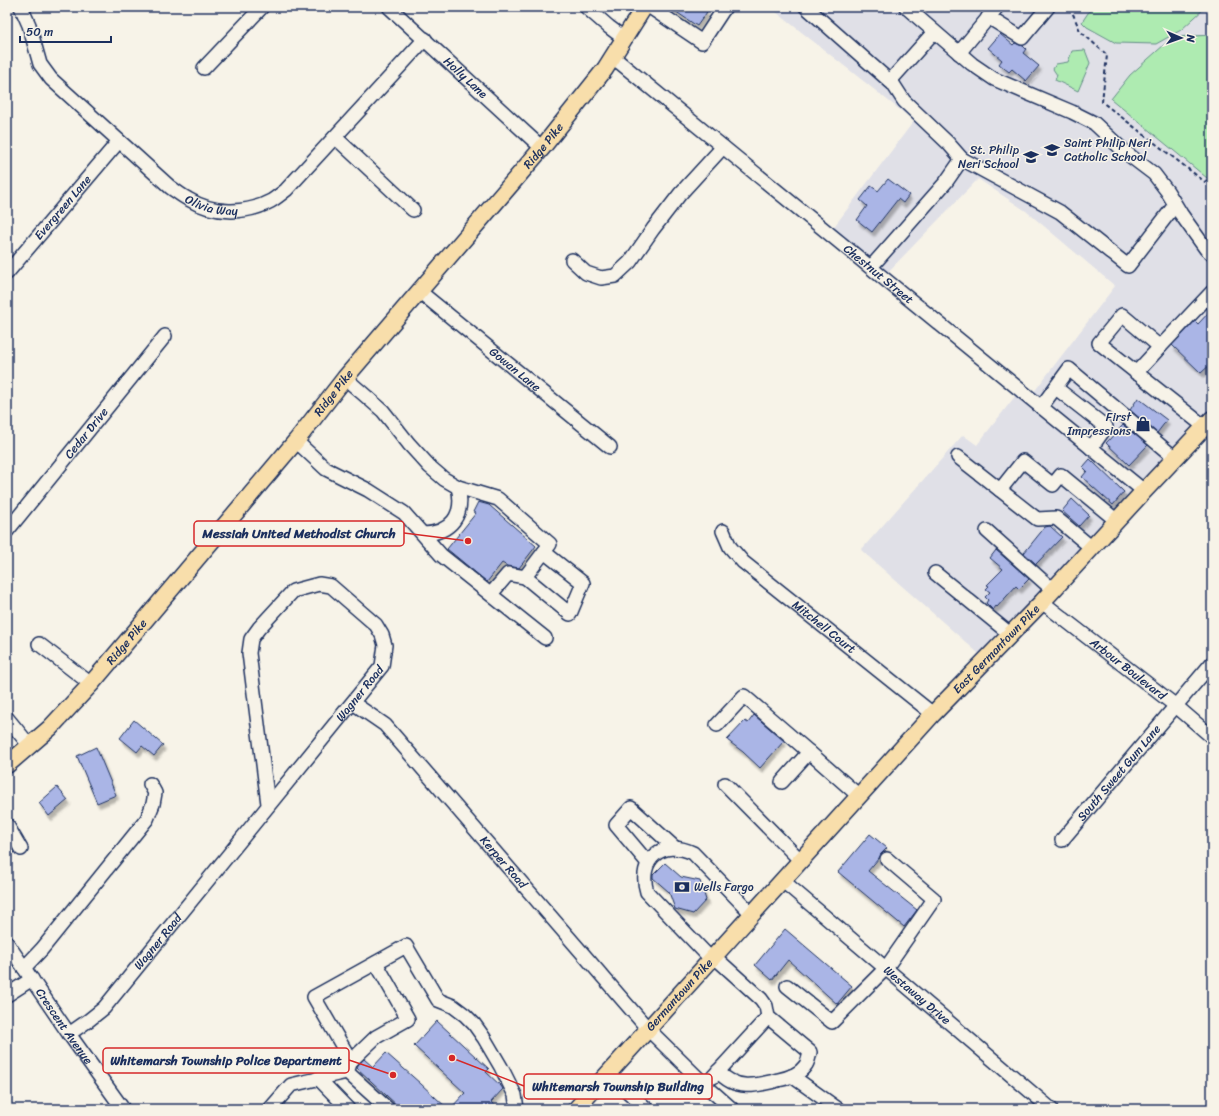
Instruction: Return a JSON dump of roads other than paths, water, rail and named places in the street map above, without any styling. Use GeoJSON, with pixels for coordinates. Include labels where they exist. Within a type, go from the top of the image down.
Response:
{"type":"FeatureCollection","features":[{"type":"Feature","properties":{"kind":"main road","name":"Ridge Pike"},"geometry":{"type":"LineString","coordinates":[[7,765],[50,728],[91,684],[296,441],[345,378],[542,148],[613,57],[644,7]]}},
{"type":"Feature","properties":{"kind":"main road","name":"East Germantown Pike"},"geometry":{"type":"LineString","coordinates":[[783,881],[933,714],[1048,596],[1208,423]]}},
{"type":"Feature","properties":{"kind":"main road","name":"Germantown Pike"},"geometry":{"type":"LineString","coordinates":[[576,1109],[783,881]]}},
{"type":"Feature","properties":{"kind":"street","name":"Olivia Way"},"geometry":{"type":"LineString","coordinates":[[21,7],[29,25],[40,64],[51,79],[170,187],[193,202],[223,212],[238,211],[256,207],[270,201],[286,190],[425,39]]}},
{"type":"Feature","properties":{"kind":"street"},"geometry":{"type":"LineString","coordinates":[[204,68],[262,7]]}},
{"type":"Feature","properties":{"kind":"street","name":"Holly Lane"},"geometry":{"type":"LineString","coordinates":[[389,7],[542,148]]}},
{"type":"Feature","properties":{"kind":"street"},"geometry":{"type":"LineString","coordinates":[[586,7],[625,39]]}},
{"type":"Feature","properties":{"kind":"street"},"geometry":{"type":"LineString","coordinates":[[650,7],[702,42],[725,7]]}},
{"type":"Feature","properties":{"kind":"street"},"geometry":{"type":"LineString","coordinates":[[806,7],[890,81],[904,101],[948,143],[962,159],[1060,212],[1128,266],[1175,205]]}},
{"type":"Feature","properties":{"kind":"street"},"geometry":{"type":"LineString","coordinates":[[906,7],[972,64],[994,79],[1072,112],[1094,124],[1125,152],[1154,174],[1206,249],[1212,254]]}},
{"type":"Feature","properties":{"kind":"street"},"geometry":{"type":"LineString","coordinates":[[959,53],[997,7]]}},
{"type":"Feature","properties":{"kind":"street"},"geometry":{"type":"LineString","coordinates":[[988,17],[1022,38],[1048,7]]}},
{"type":"Feature","properties":{"kind":"street"},"geometry":{"type":"LineString","coordinates":[[890,81],[934,32]]}},
{"type":"Feature","properties":{"kind":"street","name":"Chestnut Street"},"geometry":{"type":"LineString","coordinates":[[613,57],[1144,491]]}},
{"type":"Feature","properties":{"kind":"street"},"geometry":{"type":"LineString","coordinates":[[335,137],[413,210]]}},
{"type":"Feature","properties":{"kind":"street","name":"Evergreen Lane"},"geometry":{"type":"LineString","coordinates":[[7,273],[119,141]]}},
{"type":"Feature","properties":{"kind":"street"},"geometry":{"type":"LineString","coordinates":[[572,260],[586,273],[601,278],[615,276],[630,262],[680,194],[724,147]]}},
{"type":"Feature","properties":{"kind":"street"},"geometry":{"type":"LineString","coordinates":[[871,267],[946,182],[962,159]]}},
{"type":"Feature","properties":{"kind":"street","name":"Gowan Lane"},"geometry":{"type":"LineString","coordinates":[[420,291],[610,447]]}},
{"type":"Feature","properties":{"kind":"street"},"geometry":{"type":"LineString","coordinates":[[1136,373],[1212,292]]}},
{"type":"Feature","properties":{"kind":"street"},"geometry":{"type":"LineString","coordinates":[[1160,347],[1122,315],[1099,343],[1136,373],[1208,423]]}},
{"type":"Feature","properties":{"kind":"street","name":"Cedar Drive"},"geometry":{"type":"LineString","coordinates":[[7,531],[165,336]]}},
{"type":"Feature","properties":{"kind":"street"},"geometry":{"type":"LineString","coordinates":[[1041,407],[1069,369],[1175,458]]}},
{"type":"Feature","properties":{"kind":"street"},"geometry":{"type":"LineString","coordinates":[[345,378],[383,411],[408,444],[430,467],[458,487],[498,499],[550,544],[525,577]]}},
{"type":"Feature","properties":{"kind":"street"},"geometry":{"type":"LineString","coordinates":[[1056,388],[1106,427],[1091,448]]}},
{"type":"Feature","properties":{"kind":"street"},"geometry":{"type":"LineString","coordinates":[[296,441],[326,469],[368,490],[404,513],[441,555],[545,638]]}},
{"type":"Feature","properties":{"kind":"street"},"geometry":{"type":"LineString","coordinates":[[958,457],[1037,519],[1056,518],[1092,548]]}},
{"type":"Feature","properties":{"kind":"street"},"geometry":{"type":"LineString","coordinates":[[1000,490],[1023,462],[1053,485],[1061,475],[1117,521]]}},
{"type":"Feature","properties":{"kind":"street"},"geometry":{"type":"LineString","coordinates":[[422,534],[442,530],[450,525],[457,517],[461,497],[458,487]]}},
{"type":"Feature","properties":{"kind":"street","name":"Arbour Boulevard"},"geometry":{"type":"LineString","coordinates":[[987,531],[1048,596],[1212,737]]}},
{"type":"Feature","properties":{"kind":"street","name":"Mitchell Court"},"geometry":{"type":"LineString","coordinates":[[723,532],[730,547],[743,562],[933,714]]}},
{"type":"Feature","properties":{"kind":"street"},"geometry":{"type":"LineString","coordinates":[[491,594],[508,574],[525,577],[570,614],[583,583],[544,552]]}},
{"type":"Feature","properties":{"kind":"street"},"geometry":{"type":"LineString","coordinates":[[935,573],[1010,634]]}},
{"type":"Feature","properties":{"kind":"street","name":"Wagner Road"},"geometry":{"type":"LineString","coordinates":[[69,1034],[104,1008],[268,804],[382,666],[385,645],[382,635],[376,625],[331,586],[319,584],[292,591],[251,639],[249,653],[268,804]]}},
{"type":"Feature","properties":{"kind":"street"},"geometry":{"type":"LineString","coordinates":[[40,644],[91,684]]}},
{"type":"Feature","properties":{"kind":"street","name":"South Sweet Gum Lane"},"geometry":{"type":"LineString","coordinates":[[1062,840],[1212,663]]}},
{"type":"Feature","properties":{"kind":"street"},"geometry":{"type":"LineString","coordinates":[[717,725],[744,696],[859,796]]}},
{"type":"Feature","properties":{"kind":"street","name":"Kerper Road"},"geometry":{"type":"LineString","coordinates":[[353,702],[385,725],[648,1029],[705,1085],[732,1109]]}},
{"type":"Feature","properties":{"kind":"street"},"geometry":{"type":"LineString","coordinates":[[7,718],[30,746]]}},
{"type":"Feature","properties":{"kind":"street"},"geometry":{"type":"LineString","coordinates":[[782,782],[809,752]]}},
{"type":"Feature","properties":{"kind":"street"},"geometry":{"type":"LineString","coordinates":[[24,968],[148,819],[155,793],[150,784]]}},
{"type":"Feature","properties":{"kind":"street"},"geometry":{"type":"LineString","coordinates":[[725,784],[801,861]]}},
{"type":"Feature","properties":{"kind":"street"},"geometry":{"type":"LineString","coordinates":[[648,862],[616,825],[631,808],[674,847]]}},
{"type":"Feature","properties":{"kind":"street"},"geometry":{"type":"LineString","coordinates":[[7,825],[22,848]]}},
{"type":"Feature","properties":{"kind":"street"},"geometry":{"type":"LineString","coordinates":[[718,1072],[728,1081],[748,1086],[757,1086],[797,1074],[806,1066],[810,1052],[768,1017],[766,1006],[761,998],[719,961],[711,959],[647,892],[644,882],[644,872],[648,862],[663,849],[674,847],[693,853],[752,914]]}},
{"type":"Feature","properties":{"kind":"street"},"geometry":{"type":"LineString","coordinates":[[787,986],[832,1022],[886,968],[934,900],[887,859]]}},
{"type":"Feature","properties":{"kind":"street","name":"Westaway Drive"},"geometry":{"type":"LineString","coordinates":[[783,881],[1051,1109]]}},
{"type":"Feature","properties":{"kind":"street","name":"Crescent Avenue"},"geometry":{"type":"LineString","coordinates":[[7,943],[69,1034],[123,1109]]}},
{"type":"Feature","properties":{"kind":"street"},"geometry":{"type":"LineString","coordinates":[[388,1109],[349,1066],[314,997],[406,946],[438,1000],[453,1006],[465,1015],[474,1024],[484,1038],[502,1067],[515,1095],[517,1109]]}},
{"type":"Feature","properties":{"kind":"street"},"geometry":{"type":"LineString","coordinates":[[270,1109],[291,1085],[318,1078],[349,1066],[376,1037],[408,1020],[376,963]]}},
{"type":"Feature","properties":{"kind":"street"},"geometry":{"type":"LineString","coordinates":[[7,995],[32,979]]}},
{"type":"Feature","properties":{"kind":"street"},"geometry":{"type":"LineString","coordinates":[[705,1085],[768,1017]]}},
{"type":"Feature","properties":{"kind":"street"},"geometry":{"type":"LineString","coordinates":[[608,1073],[635,1104],[646,1109]]}},
{"type":"Feature","properties":{"kind":"street"},"geometry":{"type":"LineString","coordinates":[[792,1076],[838,1109]]}},
{"type":"Feature","properties":{"kind":"street"},"geometry":{"type":"LineString","coordinates":[[318,1078],[348,1109]]}},
{"type":"Feature","properties":{"kind":"place","name":"Saint Philip Neri Catholic School"},"geometry":{"type":"Point","coordinates":[1052,150]}},
{"type":"Feature","properties":{"kind":"place","name":"St. Philip Neri School"},"geometry":{"type":"Point","coordinates":[1031,157]}},
{"type":"Feature","properties":{"kind":"place","name":"First Impressions"},"geometry":{"type":"Point","coordinates":[1143,424]}},
{"type":"Feature","properties":{"kind":"place","name":"Messiah United Methodist Church"},"geometry":{"type":"Point","coordinates":[468,541]}},
{"type":"Feature","properties":{"kind":"place","name":"Wells Fargo"},"geometry":{"type":"Point","coordinates":[682,887]}},
{"type":"Feature","properties":{"kind":"place","name":"Whitemarsh Township Building"},"geometry":{"type":"Point","coordinates":[452,1058]}},
{"type":"Feature","properties":{"kind":"place","name":"Whitemarsh Township Police Department"},"geometry":{"type":"Point","coordinates":[393,1075]}}]}
